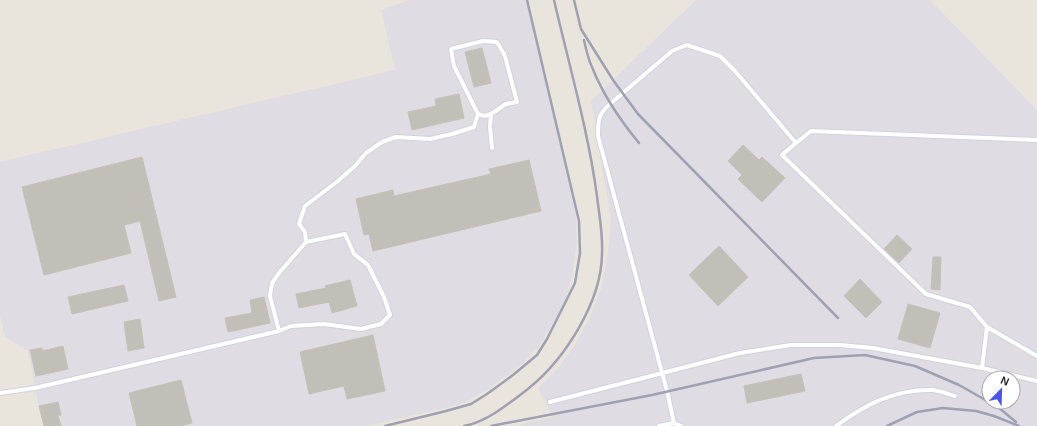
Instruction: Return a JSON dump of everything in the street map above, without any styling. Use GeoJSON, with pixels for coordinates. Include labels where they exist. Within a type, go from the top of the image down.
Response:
{"type":"FeatureCollection","features":[{"type":"Feature","properties":{"kind":"lane"},"geometry":{"type":"LineString","coordinates":[[306,242],[305,232],[299,224],[305,206],[338,181],[366,154],[382,142],[396,137],[430,139],[474,127],[478,114],[454,66],[451,49],[483,42],[497,42],[505,56],[517,102],[506,104],[491,114],[485,116],[478,114]]}},
{"type":"Feature","properties":{"kind":"lane"},"geometry":{"type":"LineString","coordinates":[[674,423],[598,136],[598,121],[604,110],[672,51],[687,45],[720,56],[735,71],[796,143]]}},
{"type":"Feature","properties":{"kind":"lane"},"geometry":{"type":"LineString","coordinates":[[491,114],[490,127],[492,148]]}},
{"type":"Feature","properties":{"kind":"lane"},"geometry":{"type":"LineString","coordinates":[[1037,140],[811,131],[782,155],[926,294],[970,307],[987,327],[1037,356]]}},
{"type":"Feature","properties":{"kind":"lane"},"geometry":{"type":"LineString","coordinates":[[0,393],[35,388],[279,331],[291,326],[324,324],[360,329],[381,324],[390,315],[384,297],[368,265],[354,254],[345,234],[306,242],[279,272],[272,283],[270,296],[279,331]]}},
{"type":"Feature","properties":{"kind":"lane"},"geometry":{"type":"LineString","coordinates":[[982,368],[987,327]]}},
{"type":"Feature","properties":{"kind":"lane"},"geometry":{"type":"LineString","coordinates":[[550,402],[740,353],[791,345],[840,345],[873,348],[982,368],[1037,381]]}},
{"type":"Feature","properties":{"kind":"lane"},"geometry":{"type":"LineString","coordinates":[[836,426],[854,413],[880,399],[908,392],[935,390],[955,396]]}},
{"type":"Feature","properties":{"kind":"lane"},"geometry":{"type":"LineString","coordinates":[[660,426],[674,423],[681,426]]}},
{"type":"Feature","properties":{"kind":"shaded area"},"geometry":{"type":"Polygon","coordinates":[[[410,0],[526,0],[572,198],[576,217],[577,237],[573,273],[566,298],[538,347],[523,363],[490,388],[468,401],[450,407],[365,426],[43,426],[28,351],[5,337],[0,316],[0,162],[395,70],[381,10],[410,0]]]}},
{"type":"Feature","properties":{"kind":"shaded area"},"geometry":{"type":"Polygon","coordinates":[[[696,0],[930,0],[1037,110],[1037,426],[515,426],[553,417],[538,388],[559,367],[576,343],[589,319],[602,286],[608,251],[611,219],[591,101],[696,0]]]}},
{"type":"Feature","properties":{"kind":"building"},"geometry":{"type":"Polygon","coordinates":[[[482,48],[491,83],[474,87],[465,52],[482,48]]]}},
{"type":"Feature","properties":{"kind":"building"},"geometry":{"type":"Polygon","coordinates":[[[459,94],[464,118],[412,130],[408,112],[436,106],[435,99],[459,94]]]}},
{"type":"Feature","properties":{"kind":"building"},"geometry":{"type":"Polygon","coordinates":[[[743,145],[759,160],[762,157],[785,178],[762,202],[738,179],[742,175],[728,161],[743,145]]]}},
{"type":"Feature","properties":{"kind":"building"},"geometry":{"type":"Polygon","coordinates":[[[142,157],[176,297],[159,301],[140,221],[124,225],[131,253],[44,275],[22,187],[142,157]]]}},
{"type":"Feature","properties":{"kind":"building"},"geometry":{"type":"Polygon","coordinates":[[[529,160],[541,211],[373,251],[369,234],[364,235],[356,199],[393,190],[394,196],[491,174],[489,169],[529,160]]]}},
{"type":"Feature","properties":{"kind":"building"},"geometry":{"type":"Polygon","coordinates":[[[897,235],[912,249],[899,263],[884,249],[897,235]]]}},
{"type":"Feature","properties":{"kind":"building"},"geometry":{"type":"Polygon","coordinates":[[[719,246],[748,277],[718,306],[689,275],[719,246]]]}},
{"type":"Feature","properties":{"kind":"building"},"geometry":{"type":"Polygon","coordinates":[[[933,257],[941,257],[940,290],[931,289],[933,257]]]}},
{"type":"Feature","properties":{"kind":"building"},"geometry":{"type":"Polygon","coordinates":[[[860,279],[882,302],[866,318],[844,296],[860,279]]]}},
{"type":"Feature","properties":{"kind":"building"},"geometry":{"type":"Polygon","coordinates":[[[350,280],[357,306],[332,313],[329,302],[299,308],[296,294],[326,288],[325,286],[350,280]]]}},
{"type":"Feature","properties":{"kind":"building"},"geometry":{"type":"Polygon","coordinates":[[[124,285],[128,301],[72,314],[68,297],[124,285]]]}},
{"type":"Feature","properties":{"kind":"building"},"geometry":{"type":"Polygon","coordinates":[[[264,297],[270,323],[228,332],[225,318],[252,313],[250,300],[264,297]]]}},
{"type":"Feature","properties":{"kind":"building"},"geometry":{"type":"Polygon","coordinates":[[[908,304],[940,313],[930,348],[898,339],[908,304]]]}},
{"type":"Feature","properties":{"kind":"building"},"geometry":{"type":"Polygon","coordinates":[[[140,319],[144,348],[128,351],[124,322],[140,319]]]}},
{"type":"Feature","properties":{"kind":"building"},"geometry":{"type":"Polygon","coordinates":[[[373,335],[385,391],[347,399],[344,386],[309,394],[300,352],[373,335]]]}},
{"type":"Feature","properties":{"kind":"building"},"geometry":{"type":"Polygon","coordinates":[[[63,346],[68,369],[36,376],[30,350],[42,348],[42,351],[63,346]]]}},
{"type":"Feature","properties":{"kind":"building"},"geometry":{"type":"Polygon","coordinates":[[[801,374],[805,391],[747,403],[744,386],[801,374]]]}},
{"type":"Feature","properties":{"kind":"building"},"geometry":{"type":"Polygon","coordinates":[[[181,380],[192,423],[179,426],[137,426],[129,393],[181,380]]]}},
{"type":"Feature","properties":{"kind":"building"},"geometry":{"type":"Polygon","coordinates":[[[58,402],[61,415],[58,416],[61,426],[44,426],[39,406],[58,402]]]}},
{"type":"Feature","properties":{"kind":"railway"},"geometry":{"type":"LineString","coordinates":[[385,426],[471,404],[513,375],[537,355],[547,339],[575,283],[580,253],[579,221],[527,0]]}},
{"type":"Feature","properties":{"kind":"railway"},"geometry":{"type":"LineString","coordinates":[[464,426],[473,424],[490,416],[507,405],[542,376],[556,361],[579,328],[596,290],[602,253],[600,217],[589,147],[554,0]]}},
{"type":"Feature","properties":{"kind":"railway"},"geometry":{"type":"LineString","coordinates":[[574,0],[581,29],[613,80],[638,114],[838,318]]}},
{"type":"Feature","properties":{"kind":"railway"},"geometry":{"type":"LineString","coordinates":[[584,40],[589,61],[601,87],[625,125],[639,143]]}},
{"type":"Feature","properties":{"kind":"railway"},"geometry":{"type":"LineString","coordinates":[[491,426],[652,395],[814,358],[865,355],[915,366],[959,385],[981,397]]}},
{"type":"Feature","properties":{"kind":"railway"},"geometry":{"type":"LineString","coordinates":[[887,426],[917,412],[943,408],[976,411],[994,416],[1019,426]]}},
{"type":"Feature","properties":{"kind":"railway"},"geometry":{"type":"LineString","coordinates":[[1002,410],[1016,422]]}}]}
